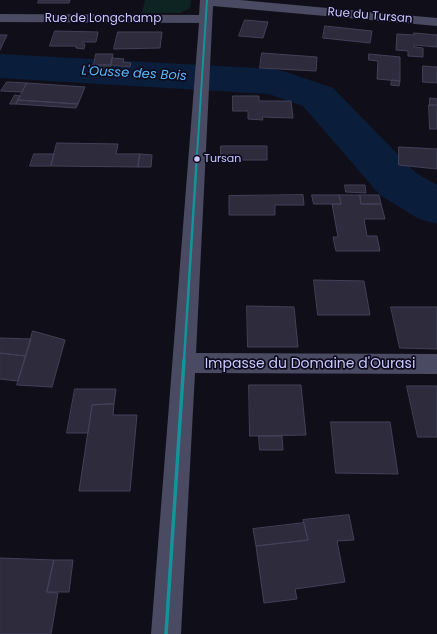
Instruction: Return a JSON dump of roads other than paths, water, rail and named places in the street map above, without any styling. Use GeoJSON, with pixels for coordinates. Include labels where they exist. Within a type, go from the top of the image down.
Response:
{"type":"FeatureCollection","features":[{"type":"Feature","properties":{"kind":"street"},"geometry":{"type":"LineString","coordinates":[[166,634],[207,0]]}},
{"type":"Feature","properties":{"kind":"street","name":"Rue du Tursan"},"geometry":{"type":"LineString","coordinates":[[207,0],[437,22]]}},
{"type":"Feature","properties":{"kind":"street","name":"Rue de Longchamp"},"geometry":{"type":"LineString","coordinates":[[0,18],[206,19]]}},
{"type":"Feature","properties":{"kind":"street","name":"Impasse du Domaine d'Ourasi"},"geometry":{"type":"LineString","coordinates":[[183,363],[437,364]]}},
{"type":"Feature","properties":{"kind":"waterway","name":"L'Ousse des Bois"},"geometry":{"type":"LineString","coordinates":[[0,66],[274,82],[318,97],[398,184],[437,207]]}},
{"type":"Feature","properties":{"kind":"place","name":"Tursan"},"geometry":{"type":"Point","coordinates":[197,159]}}]}
